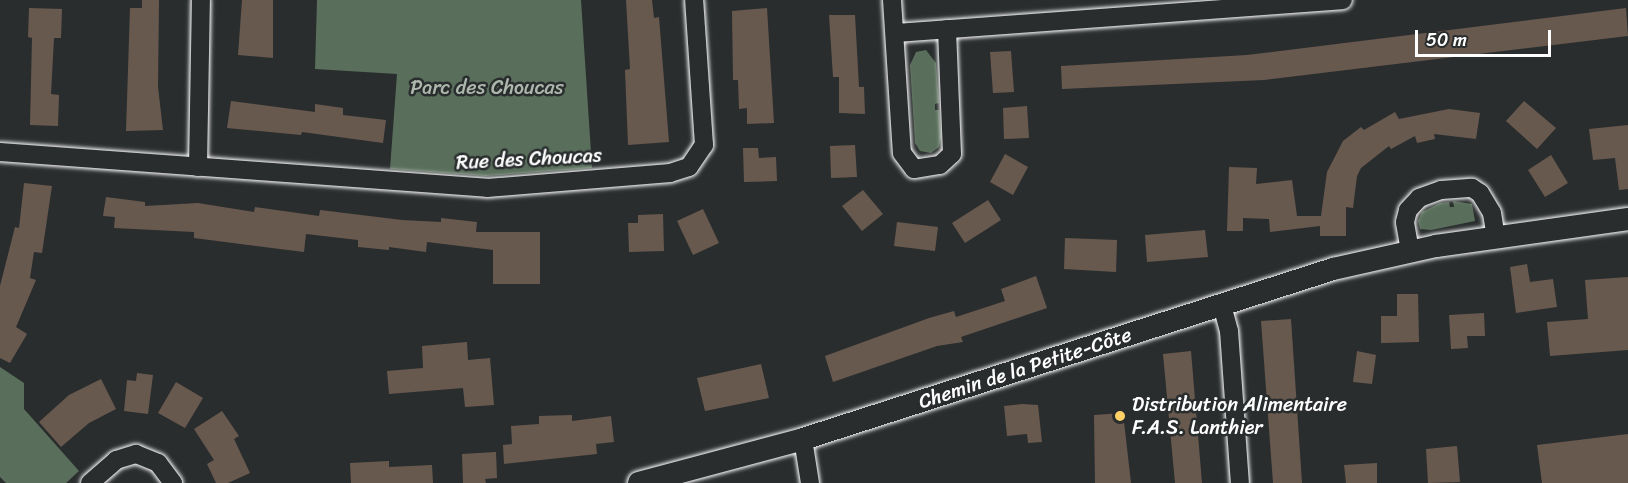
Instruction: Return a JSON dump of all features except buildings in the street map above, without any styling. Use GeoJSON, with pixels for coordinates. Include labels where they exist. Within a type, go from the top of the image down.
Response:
{"type":"FeatureCollection","features":[{"type":"Feature","properties":{"kind":"street"},"geometry":{"type":"LineString","coordinates":[[198,167],[201,0]]}},
{"type":"Feature","properties":{"kind":"street","name":"Rue des Choucas"},"geometry":{"type":"LineString","coordinates":[[0,153],[487,188],[677,172],[694,162],[704,145],[694,0]]}},
{"type":"Feature","properties":{"kind":"street"},"geometry":{"type":"LineString","coordinates":[[892,0],[902,153],[909,167],[920,170],[945,163],[951,154],[947,28]]}},
{"type":"Feature","properties":{"kind":"street"},"geometry":{"type":"LineString","coordinates":[[894,33],[1343,0]]}},
{"type":"Feature","properties":{"kind":"street"},"geometry":{"type":"LineString","coordinates":[[1410,251],[1405,222],[1408,210],[1419,198],[1441,190],[1472,188],[1480,193],[1492,213],[1496,237]]}},
{"type":"Feature","properties":{"kind":"street","name":"Chemin de la Petite-Côte"},"geometry":{"type":"LineString","coordinates":[[639,483],[803,439],[1325,272],[1410,251],[1628,219]]}},
{"type":"Feature","properties":{"kind":"street"},"geometry":{"type":"LineString","coordinates":[[1222,305],[1229,331],[1240,483]]}},
{"type":"Feature","properties":{"kind":"street"},"geometry":{"type":"LineString","coordinates":[[803,439],[810,483]]}},
{"type":"Feature","properties":{"kind":"street"},"geometry":{"type":"LineString","coordinates":[[90,483],[116,460],[136,454],[158,463],[173,483]]}},
{"type":"Feature","properties":{"kind":"green space","name":"Parc des Choucas"},"geometry":{"type":"Polygon","coordinates":[[[317,0],[581,0],[592,168],[486,176],[390,169],[397,74],[315,69],[317,0]]]}},
{"type":"Feature","properties":{"kind":"green space"},"geometry":{"type":"Polygon","coordinates":[[[926,50],[936,63],[939,103],[935,104],[935,110],[939,110],[941,137],[939,147],[931,153],[920,151],[915,143],[910,65],[916,52],[926,50]]]}},
{"type":"Feature","properties":{"kind":"green space"},"geometry":{"type":"Polygon","coordinates":[[[1453,201],[1472,204],[1475,221],[1431,230],[1420,229],[1418,221],[1422,212],[1440,203],[1449,202],[1450,207],[1454,207],[1453,201]]]}},
{"type":"Feature","properties":{"kind":"green space"},"geometry":{"type":"Polygon","coordinates":[[[0,367],[24,383],[24,409],[79,471],[66,483],[6,483],[0,477],[0,367]]]}},
{"type":"Feature","properties":{"kind":"place","name":"Distribution Alimentaire F.A.S. Lanthier"},"geometry":{"type":"Point","coordinates":[1120,416]}}]}
